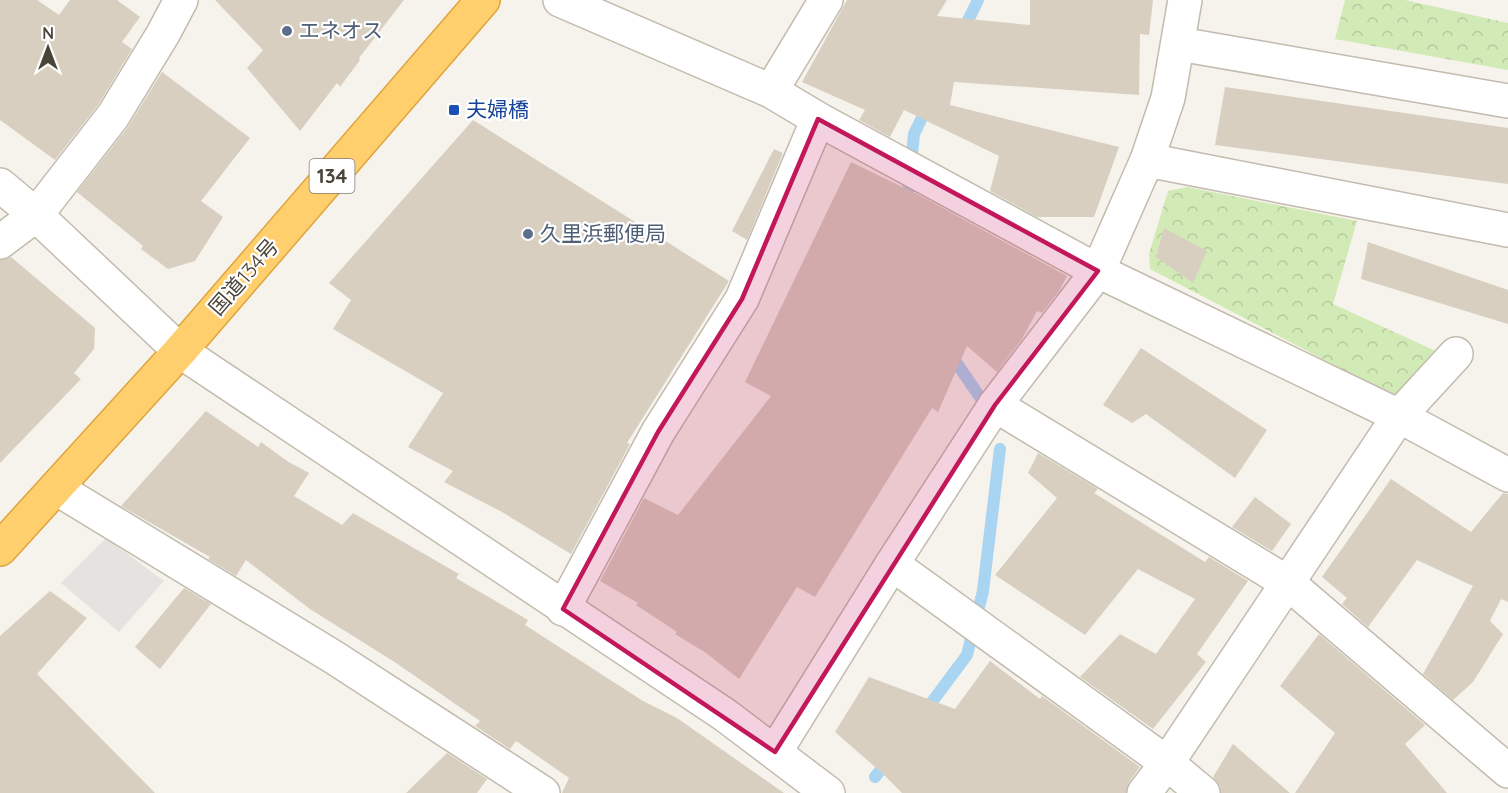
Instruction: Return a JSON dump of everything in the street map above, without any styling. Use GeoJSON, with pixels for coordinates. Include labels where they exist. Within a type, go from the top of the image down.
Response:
{"type":"FeatureCollection","features":[{"type":"Feature","properties":{"kind":"highway","name":"国道134号"},"geometry":{"type":"LineString","coordinates":[[0,549],[180,351],[483,0]]}},
{"type":"Feature","properties":{"kind":"street"},"geometry":{"type":"LineString","coordinates":[[0,242],[36,215],[113,116],[181,0]]}},
{"type":"Feature","properties":{"kind":"street"},"geometry":{"type":"LineString","coordinates":[[560,0],[771,91],[818,119],[1098,271],[1399,417],[1508,475]]}},
{"type":"Feature","properties":{"kind":"street"},"geometry":{"type":"LineString","coordinates":[[771,91],[826,0]]}},
{"type":"Feature","properties":{"kind":"street"},"geometry":{"type":"LineString","coordinates":[[775,752],[892,564],[995,405],[1098,271],[1147,160],[1168,98],[1185,0]]}},
{"type":"Feature","properties":{"kind":"street"},"geometry":{"type":"LineString","coordinates":[[1179,45],[1508,101]]}},
{"type":"Feature","properties":{"kind":"street"},"geometry":{"type":"LineString","coordinates":[[563,609],[658,432],[742,299],[818,119]]}},
{"type":"Feature","properties":{"kind":"street"},"geometry":{"type":"LineString","coordinates":[[1147,160],[1508,230]]}},
{"type":"Feature","properties":{"kind":"street"},"geometry":{"type":"LineString","coordinates":[[0,185],[36,215],[180,351],[563,609],[725,715],[828,793]]}},
{"type":"Feature","properties":{"kind":"street"},"geometry":{"type":"LineString","coordinates":[[1144,793],[1167,763],[1399,417],[1456,354]]}},
{"type":"Feature","properties":{"kind":"street"},"geometry":{"type":"LineString","coordinates":[[995,405],[1288,583],[1508,771]]}},
{"type":"Feature","properties":{"kind":"street"},"geometry":{"type":"LineString","coordinates":[[56,488],[334,658],[543,793]]}},
{"type":"Feature","properties":{"kind":"street"},"geometry":{"type":"LineString","coordinates":[[892,564],[1167,763],[1203,793]]}},
{"type":"Feature","properties":{"kind":"highlighted area"},"geometry":{"type":"Polygon","coordinates":[[[818,119],[1098,271],[995,405],[775,752],[563,609],[658,432],[742,299],[818,119]]]}},
{"type":"Feature","properties":{"kind":"green space"},"geometry":{"type":"Polygon","coordinates":[[[1345,0],[1405,0],[1508,23],[1508,70],[1335,39],[1345,0]]]}},
{"type":"Feature","properties":{"kind":"green space"},"geometry":{"type":"Polygon","coordinates":[[[1187,187],[1357,221],[1333,304],[1440,353],[1412,391],[1392,395],[1150,269],[1149,254],[1168,191],[1187,187]]]}},
{"type":"Feature","properties":{"kind":"shaded area"},"geometry":{"type":"Polygon","coordinates":[[[106,538],[164,581],[119,632],[61,583],[106,538]]]}},
{"type":"Feature","properties":{"kind":"building"},"geometry":{"type":"Polygon","coordinates":[[[0,0],[37,0],[59,15],[70,0],[117,0],[140,17],[122,42],[132,49],[98,105],[55,160],[0,120],[0,0]]]}},
{"type":"Feature","properties":{"kind":"building"},"geometry":{"type":"Polygon","coordinates":[[[215,0],[404,0],[359,58],[360,60],[340,87],[337,83],[300,131],[247,68],[263,50],[215,0]]]}},
{"type":"Feature","properties":{"kind":"building"},"geometry":{"type":"Polygon","coordinates":[[[847,0],[947,0],[937,16],[1030,25],[1030,0],[1153,0],[1149,35],[1140,34],[1139,95],[954,82],[950,105],[1119,147],[1094,217],[1037,217],[990,191],[999,156],[904,110],[890,137],[859,120],[865,110],[802,82],[847,0]]]}},
{"type":"Feature","properties":{"kind":"building"},"geometry":{"type":"Polygon","coordinates":[[[162,72],[250,138],[201,201],[223,217],[195,261],[168,269],[141,249],[143,246],[77,192],[128,127],[162,72]]]}},
{"type":"Feature","properties":{"kind":"building"},"geometry":{"type":"Polygon","coordinates":[[[1225,87],[1508,128],[1508,184],[1215,145],[1225,87]]]}},
{"type":"Feature","properties":{"kind":"building"},"geometry":{"type":"Polygon","coordinates":[[[473,120],[729,281],[627,443],[630,444],[571,554],[502,512],[444,482],[453,471],[408,447],[443,393],[333,329],[351,300],[329,283],[473,120]]]}},
{"type":"Feature","properties":{"kind":"building"},"geometry":{"type":"Polygon","coordinates":[[[774,149],[783,153],[747,240],[732,231],[774,149]]]}},
{"type":"Feature","properties":{"kind":"building"},"geometry":{"type":"Polygon","coordinates":[[[851,162],[921,196],[1067,276],[1042,313],[1037,311],[1022,339],[997,372],[967,346],[938,412],[932,408],[815,597],[797,587],[739,679],[706,653],[675,634],[677,632],[636,605],[638,603],[600,581],[644,498],[678,515],[771,396],[745,382],[851,162]]]}},
{"type":"Feature","properties":{"kind":"building"},"geometry":{"type":"Polygon","coordinates":[[[1164,228],[1207,251],[1193,283],[1156,257],[1164,228]]]}},
{"type":"Feature","properties":{"kind":"building"},"geometry":{"type":"Polygon","coordinates":[[[1368,242],[1508,290],[1508,324],[1361,279],[1368,242]]]}},
{"type":"Feature","properties":{"kind":"building"},"geometry":{"type":"Polygon","coordinates":[[[11,257],[95,328],[94,349],[74,373],[81,379],[0,463],[0,260],[11,257]]]}},
{"type":"Feature","properties":{"kind":"building"},"geometry":{"type":"Polygon","coordinates":[[[1141,348],[1267,430],[1235,478],[1146,414],[1132,423],[1103,405],[1141,348]]]}},
{"type":"Feature","properties":{"kind":"building"},"geometry":{"type":"Polygon","coordinates":[[[206,411],[258,447],[261,442],[287,461],[309,473],[294,496],[342,525],[353,513],[459,574],[456,578],[528,620],[525,625],[643,701],[677,718],[784,793],[562,793],[569,778],[516,741],[510,749],[475,726],[480,721],[396,663],[310,609],[246,560],[236,576],[208,559],[210,557],[121,506],[206,411]]]}},
{"type":"Feature","properties":{"kind":"building"},"geometry":{"type":"Polygon","coordinates":[[[1038,453],[1098,489],[1094,493],[1205,562],[1209,557],[1248,581],[1197,654],[1206,662],[1153,729],[1080,677],[1120,634],[1156,654],[1195,599],[1138,569],[1085,635],[995,575],[1057,498],[1028,473],[1038,453]]]}},
{"type":"Feature","properties":{"kind":"building"},"geometry":{"type":"Polygon","coordinates":[[[1391,479],[1471,532],[1503,493],[1508,494],[1508,602],[1501,599],[1490,621],[1503,634],[1473,682],[1453,700],[1423,674],[1473,586],[1417,560],[1368,627],[1342,604],[1347,598],[1322,577],[1391,479]]]}},
{"type":"Feature","properties":{"kind":"building"},"geometry":{"type":"Polygon","coordinates":[[[1255,497],[1291,524],[1272,551],[1232,527],[1255,497]]]}},
{"type":"Feature","properties":{"kind":"building"},"geometry":{"type":"Polygon","coordinates":[[[184,588],[211,604],[160,669],[135,647],[184,588]]]}},
{"type":"Feature","properties":{"kind":"building"},"geometry":{"type":"Polygon","coordinates":[[[50,591],[87,618],[37,674],[155,793],[0,793],[0,636],[50,591]]]}},
{"type":"Feature","properties":{"kind":"building"},"geometry":{"type":"Polygon","coordinates":[[[1319,634],[1425,725],[1405,744],[1447,793],[1295,793],[1335,733],[1280,686],[1319,634]]]}},
{"type":"Feature","properties":{"kind":"building"},"geometry":{"type":"Polygon","coordinates":[[[990,661],[1040,699],[1042,696],[1140,767],[1129,782],[1126,793],[902,793],[835,732],[869,677],[955,709],[990,661]]]}},
{"type":"Feature","properties":{"kind":"building"},"geometry":{"type":"Polygon","coordinates":[[[1233,744],[1290,793],[1221,793],[1220,786],[1213,777],[1233,744]]]}},
{"type":"Feature","properties":{"kind":"building"},"geometry":{"type":"Polygon","coordinates":[[[447,753],[487,779],[477,793],[406,793],[447,753]]]}},
{"type":"Feature","properties":{"kind":"waterway"},"geometry":{"type":"LineString","coordinates":[[962,33],[978,0]]}},
{"type":"Feature","properties":{"kind":"waterway"},"geometry":{"type":"LineString","coordinates":[[907,204],[914,134],[928,105]]}},
{"type":"Feature","properties":{"kind":"waterway"},"geometry":{"type":"LineString","coordinates":[[949,352],[984,403]]}},
{"type":"Feature","properties":{"kind":"waterway"},"geometry":{"type":"LineString","coordinates":[[923,714],[967,655],[983,591],[1000,449]]}},
{"type":"Feature","properties":{"kind":"waterway"},"geometry":{"type":"LineString","coordinates":[[875,777],[889,759]]}},
{"type":"Feature","properties":{"kind":"place","name":"エネオス"},"geometry":{"type":"Point","coordinates":[287,31]}},
{"type":"Feature","properties":{"kind":"place","name":"夫婦橋"},"geometry":{"type":"Point","coordinates":[454,110]}},
{"type":"Feature","properties":{"kind":"place","name":"久里浜郵便局"},"geometry":{"type":"Point","coordinates":[528,234]}}]}
